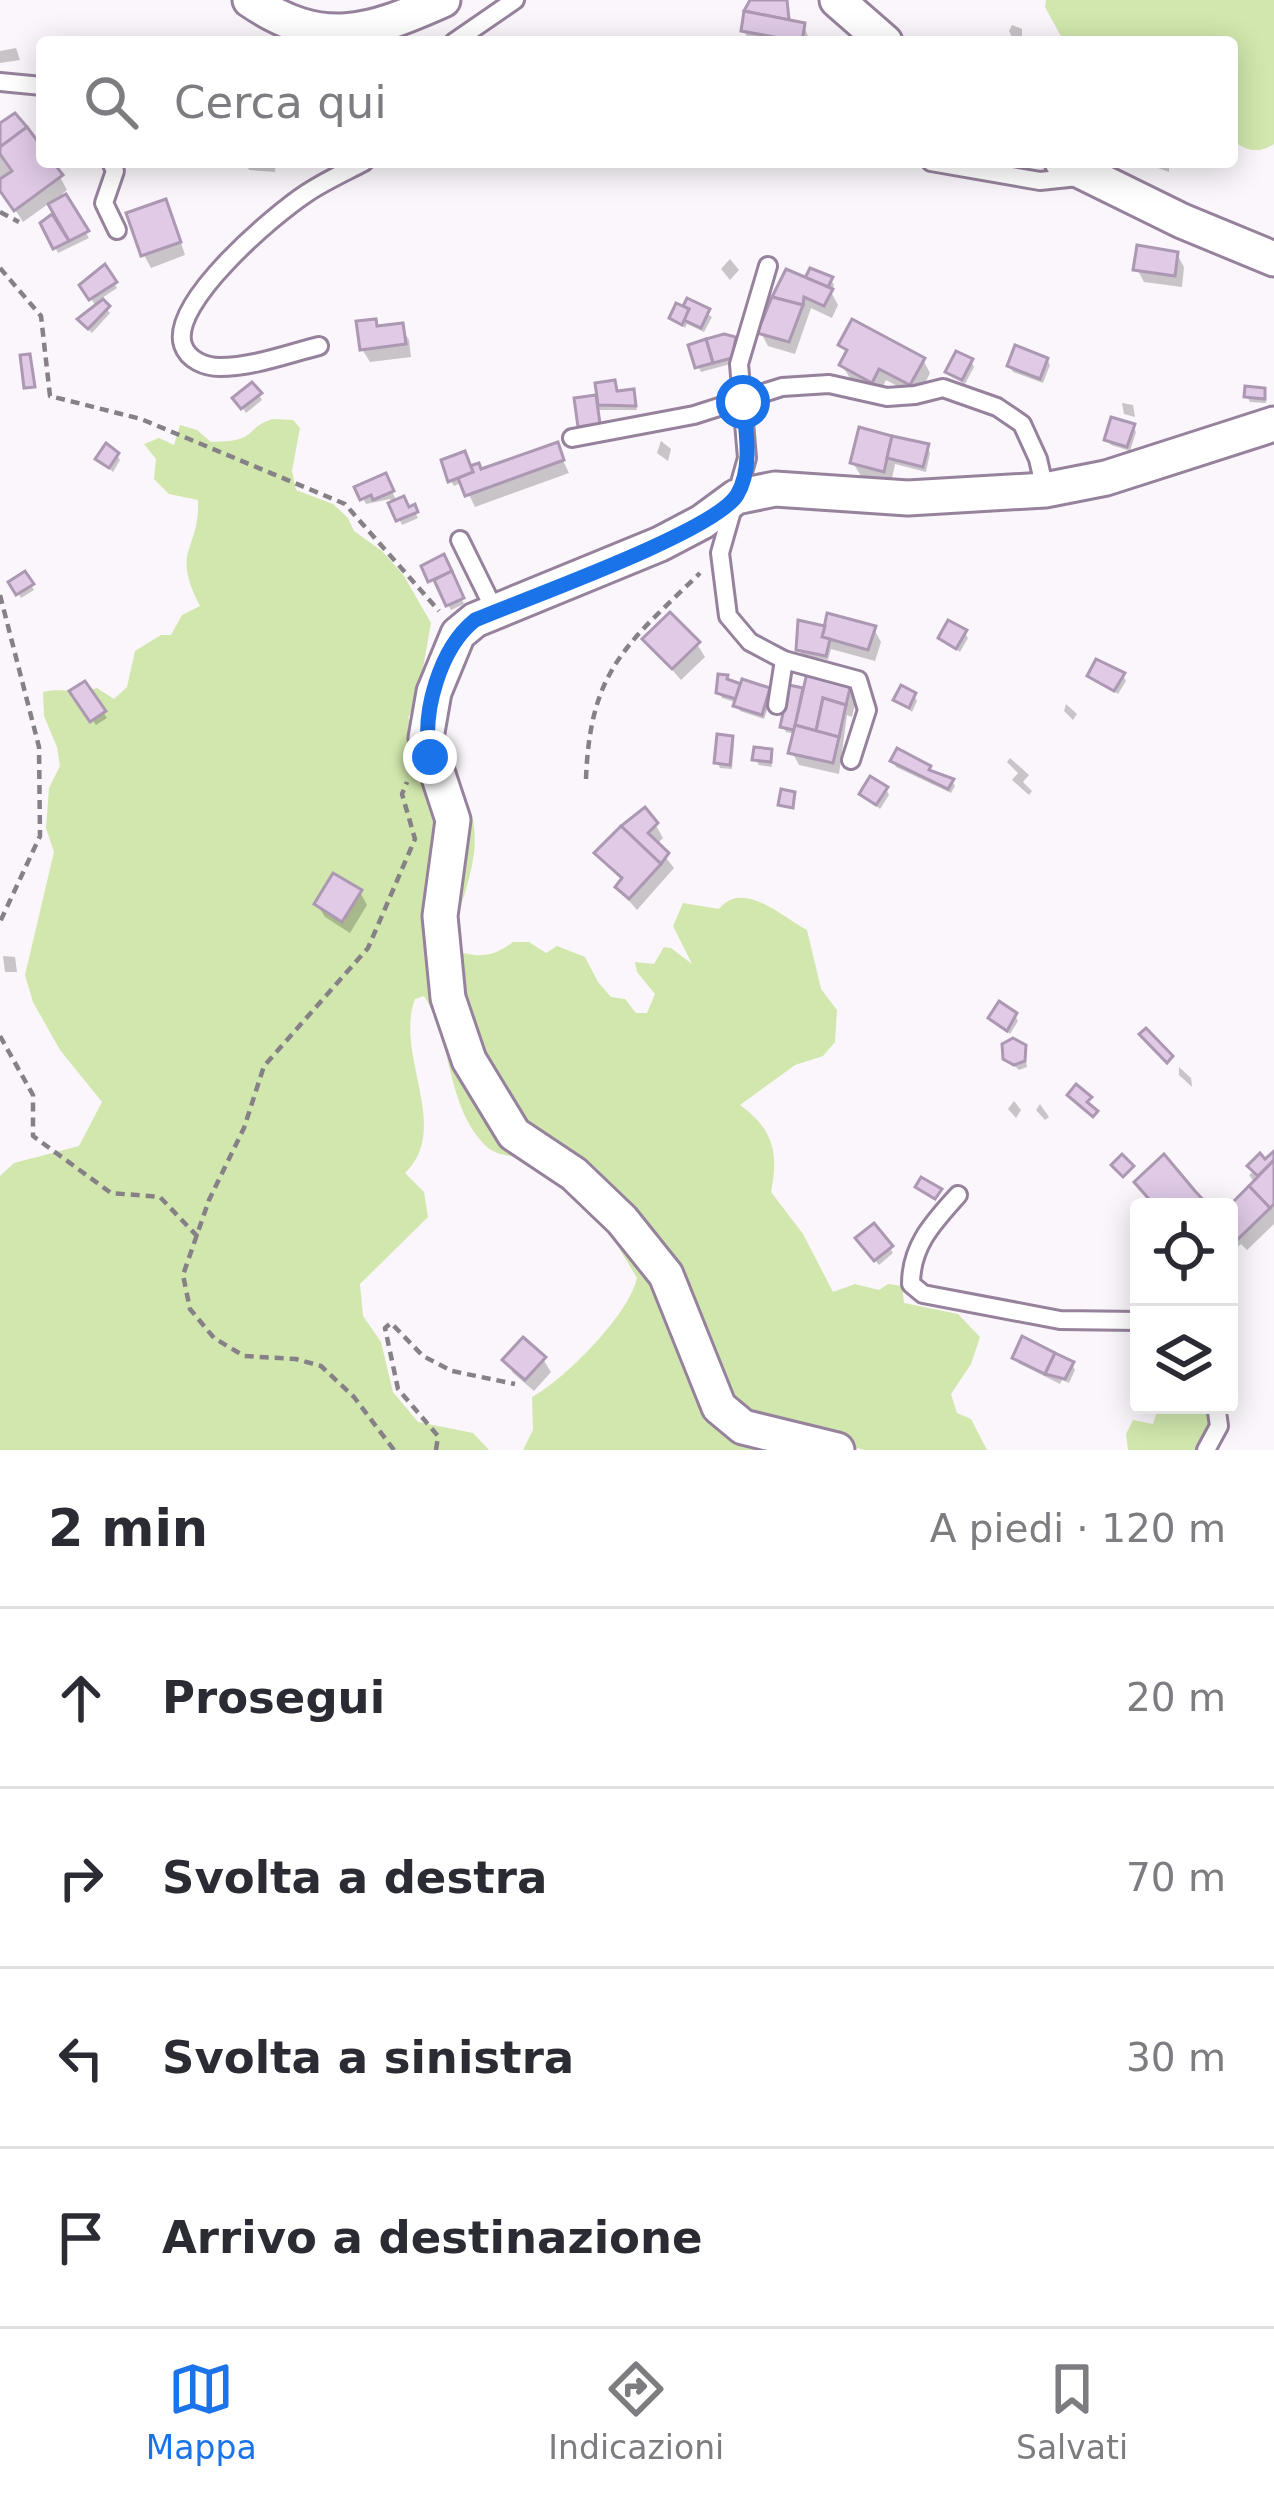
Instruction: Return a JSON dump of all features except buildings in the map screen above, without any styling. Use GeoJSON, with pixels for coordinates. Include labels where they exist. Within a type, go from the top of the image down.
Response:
{"type":"FeatureCollection","features":[{"type":"Feature","properties":{"kind":"street"},"geometry":{"type":"LineString","coordinates":[[250,0],[299,28],[347,31],[385,26],[443,0]]}},
{"type":"Feature","properties":{"kind":"street"},"geometry":{"type":"LineString","coordinates":[[837,0],[878,36]]}},
{"type":"Feature","properties":{"kind":"street"},"geometry":{"type":"LineString","coordinates":[[1077,169],[1182,221],[1274,259]]}},
{"type":"Feature","properties":{"kind":"street"},"geometry":{"type":"LineString","coordinates":[[837,1450],[742,1427],[719,1407],[666,1275],[622,1220],[574,1174],[529,1148],[497,1112],[470,1060],[448,998],[440,916],[453,820],[426,738],[434,692],[458,634],[495,611],[660,544],[736,497],[775,489],[908,498],[1045,490],[1106,478],[1274,424]]}},
{"type":"Feature","properties":{"kind":"lane"},"geometry":{"type":"LineString","coordinates":[[463,36],[514,0]]}},
{"type":"Feature","properties":{"kind":"lane"},"geometry":{"type":"LineString","coordinates":[[0,82],[36,85]]}},
{"type":"Feature","properties":{"kind":"lane"},"geometry":{"type":"LineString","coordinates":[[114,168],[104,203],[117,230]]}},
{"type":"Feature","properties":{"kind":"lane"},"geometry":{"type":"LineString","coordinates":[[319,346],[215,368],[194,360],[183,345],[182,327],[221,267],[305,194],[353,168]]}},
{"type":"Feature","properties":{"kind":"lane"},"geometry":{"type":"LineString","coordinates":[[965,168],[1040,181],[1077,169]]}},
{"type":"Feature","properties":{"kind":"lane"},"geometry":{"type":"LineString","coordinates":[[768,266],[740,364],[748,458],[720,553],[728,616],[750,642],[784,660],[858,680],[866,710],[851,760]]}},
{"type":"Feature","properties":{"kind":"lane"},"geometry":{"type":"LineString","coordinates":[[572,438],[637,429],[782,387],[829,384],[887,397],[943,388],[997,407],[1022,424],[1045,490]]}},
{"type":"Feature","properties":{"kind":"lane"},"geometry":{"type":"LineString","coordinates":[[460,540],[495,611]]}},
{"type":"Feature","properties":{"kind":"lane"},"geometry":{"type":"LineString","coordinates":[[777,705],[784,660]]}},
{"type":"Feature","properties":{"kind":"lane"},"geometry":{"type":"LineString","coordinates":[[958,1195],[929,1227],[915,1252],[911,1284],[922,1294],[1038,1318],[1130,1321]]}},
{"type":"Feature","properties":{"kind":"lane"},"geometry":{"type":"LineString","coordinates":[[1206,1450],[1219,1426],[1217,1414]]}},
{"type":"Feature","properties":{"kind":"path"},"geometry":{"type":"LineString","coordinates":[[0,212],[19,222]]}},
{"type":"Feature","properties":{"kind":"path"},"geometry":{"type":"LineString","coordinates":[[0,268],[41,316],[50,396],[141,419],[345,505],[458,634]]}},
{"type":"Feature","properties":{"kind":"path"},"geometry":{"type":"LineString","coordinates":[[586,779],[593,707],[610,669],[720,553]]}},
{"type":"Feature","properties":{"kind":"path"},"geometry":{"type":"LineString","coordinates":[[0,595],[39,747],[40,836],[0,922]]}},
{"type":"Feature","properties":{"kind":"path"},"geometry":{"type":"LineString","coordinates":[[394,1450],[322,1366],[296,1359],[244,1356],[214,1338],[190,1309],[183,1274],[209,1200],[244,1128],[264,1066],[368,948],[415,839],[402,794],[426,738]]}},
{"type":"Feature","properties":{"kind":"path"},"geometry":{"type":"LineString","coordinates":[[0,1036],[34,1095],[34,1136],[111,1193],[160,1197],[198,1237]]}},
{"type":"Feature","properties":{"kind":"path"},"geometry":{"type":"LineString","coordinates":[[436,1450],[438,1436],[398,1389],[386,1328],[391,1323],[423,1356],[452,1371],[515,1384]]}},
{"type":"Feature","properties":{"kind":"green space"},"geometry":{"type":"Polygon","coordinates":[[[1046,0],[1274,0],[1274,144],[1252,150],[1238,144],[1238,36],[1061,36],[1046,0]]]}},
{"type":"Feature","properties":{"kind":"green space"},"geometry":{"type":"Polygon","coordinates":[[[273,419],[293,420],[300,428],[292,471],[296,490],[333,504],[354,531],[382,551],[404,576],[431,623],[418,696],[408,718],[421,736],[424,759],[447,820],[433,917],[441,999],[464,1062],[492,1115],[525,1153],[570,1179],[617,1224],[661,1278],[714,1410],[739,1433],[807,1450],[523,1450],[533,1430],[532,1397],[594,1345],[622,1310],[637,1278],[602,1223],[570,1190],[535,1162],[500,1154],[482,1142],[462,1108],[440,1031],[424,996],[415,999],[410,1021],[423,1135],[418,1155],[405,1173],[424,1192],[428,1217],[360,1284],[363,1316],[381,1342],[393,1392],[418,1422],[473,1433],[489,1450],[0,1450],[0,1176],[14,1163],[79,1146],[102,1102],[60,1050],[33,1002],[25,975],[54,852],[46,828],[49,788],[60,766],[44,716],[43,692],[97,688],[114,699],[127,687],[135,651],[161,635],[171,635],[182,615],[200,606],[187,572],[198,500],[169,494],[154,479],[156,459],[144,444],[159,438],[174,445],[180,425],[197,430],[211,442],[236,440],[273,419]]]}},
{"type":"Feature","properties":{"kind":"green space"},"geometry":{"type":"Polygon","coordinates":[[[453,799],[468,803],[475,840],[451,948],[460,952],[491,954],[513,942],[529,942],[546,953],[557,946],[585,957],[611,997],[625,999],[636,1013],[647,1013],[655,994],[637,972],[635,962],[654,964],[664,947],[692,964],[673,926],[683,903],[719,909],[729,901],[751,899],[807,930],[821,989],[837,1010],[835,1042],[823,1056],[795,1065],[740,1105],[760,1123],[771,1142],[771,1192],[803,1234],[833,1292],[855,1284],[879,1290],[888,1284],[902,1286],[904,1303],[958,1314],[980,1337],[971,1364],[951,1394],[957,1413],[971,1419],[987,1450],[865,1450],[746,1421],[725,1403],[672,1272],[627,1215],[578,1169],[519,1130],[475,1057],[454,996],[446,917],[460,819],[453,799]]]}},
{"type":"Feature","properties":{"kind":"green space"},"geometry":{"type":"Polygon","coordinates":[[[1156,1414],[1209,1414],[1212,1418],[1200,1450],[1128,1450],[1126,1434],[1133,1420],[1153,1424],[1156,1414]]]}},
{"type":"Feature","properties":{"kind":"route"},"geometry":{"type":"LineString","coordinates":[[430,757],[426,738],[434,692],[458,634],[475,620],[660,544],[736,497],[748,458],[743,402]]}}]}
